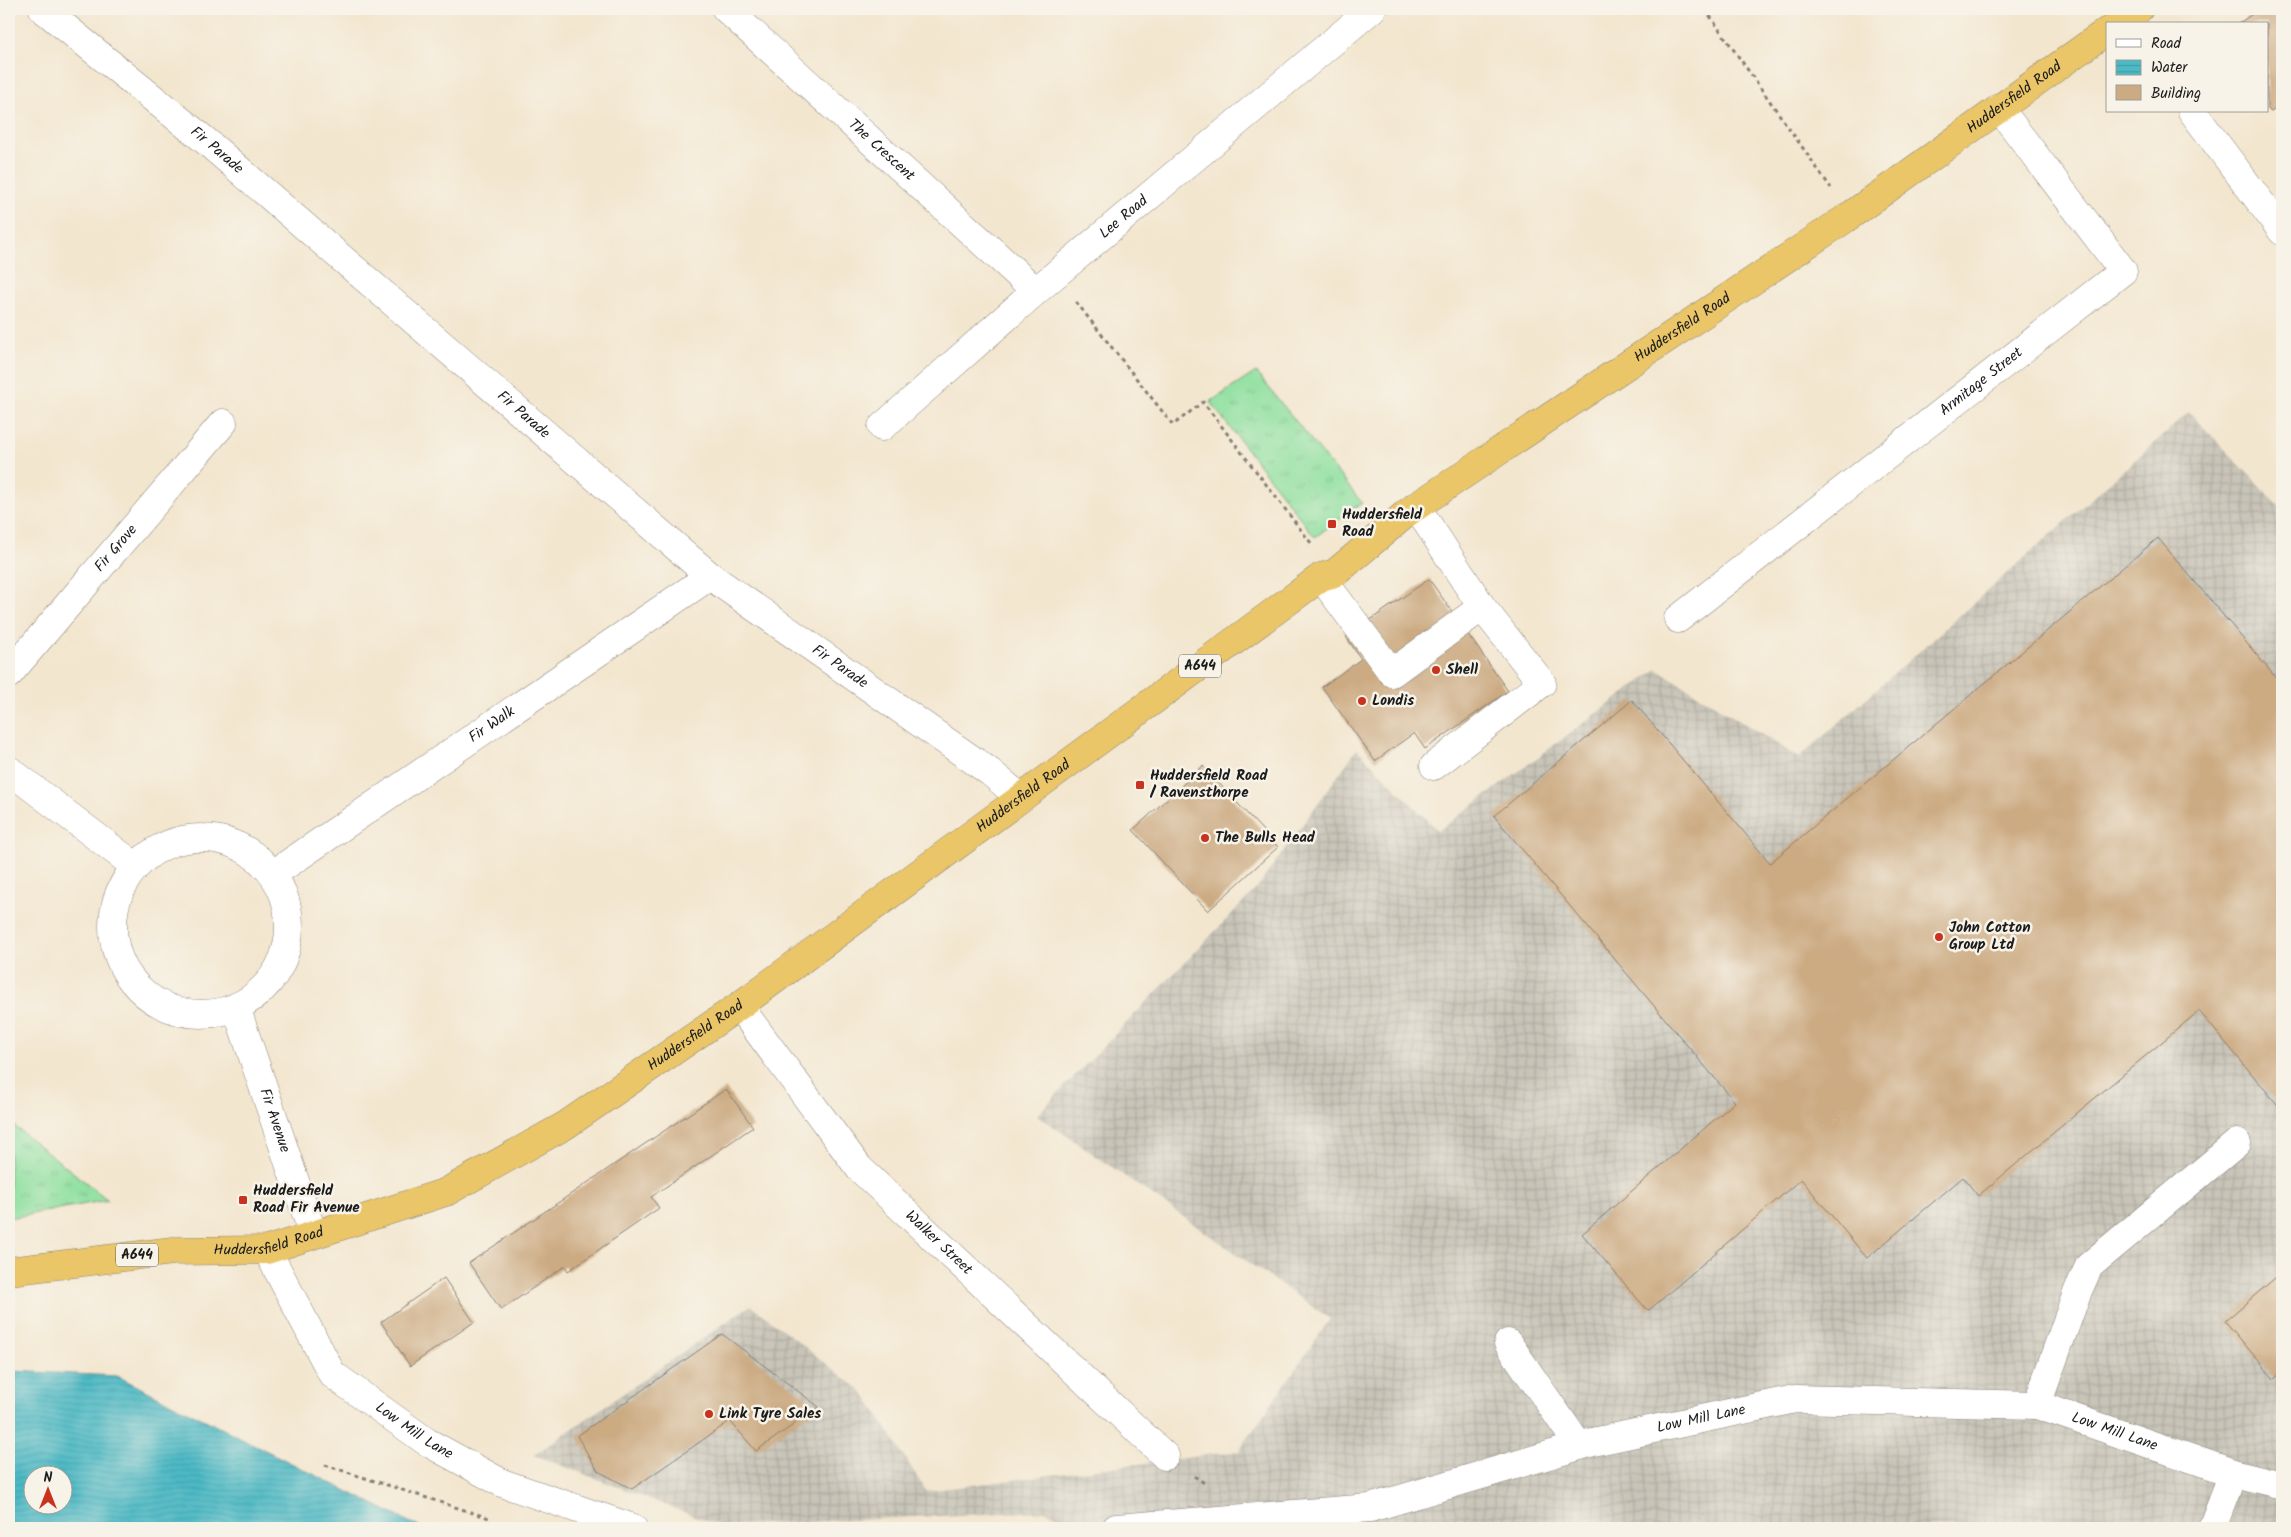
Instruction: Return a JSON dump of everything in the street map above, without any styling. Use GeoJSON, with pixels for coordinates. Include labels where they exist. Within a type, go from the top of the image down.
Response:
{"type":"FeatureCollection","features":[{"type":"Feature","properties":{"kind":"highway","name":"Huddersfield Road"},"geometry":{"type":"LineString","coordinates":[[9,1271],[173,1251],[267,1250],[446,1192],[566,1125],[739,1006],[1328,575],[1416,506],[1851,216],[2106,33]]}},
{"type":"Feature","properties":{"kind":"street","name":"Fir Parade"},"geometry":{"type":"LineString","coordinates":[[43,9],[214,149],[710,576],[990,772],[1021,798]]}},
{"type":"Feature","properties":{"kind":"street","name":"The Crescent"},"geometry":{"type":"LineString","coordinates":[[726,9],[1046,283]]}},
{"type":"Feature","properties":{"kind":"street","name":"Lee Road"},"geometry":{"type":"LineString","coordinates":[[882,427],[1046,283],[1369,10]]}},
{"type":"Feature","properties":{"kind":"street","name":"Armitage Street"},"geometry":{"type":"LineString","coordinates":[[1678,619],[2123,271],[1999,108]]}},
{"type":"Feature","properties":{"kind":"street"},"geometry":{"type":"LineString","coordinates":[[2193,112],[2282,231]]}},
{"type":"Feature","properties":{"kind":"street","name":"Fir Grove"},"geometry":{"type":"LineString","coordinates":[[9,674],[223,423]]}},
{"type":"Feature","properties":{"kind":"street"},"geometry":{"type":"LineString","coordinates":[[1416,506],[1482,607],[1542,683],[1434,766]]}},
{"type":"Feature","properties":{"kind":"street"},"geometry":{"type":"LineString","coordinates":[[1328,575],[1392,673],[1482,607]]}},
{"type":"Feature","properties":{"kind":"street","name":"Fir Walk"},"geometry":{"type":"LineString","coordinates":[[273,874],[710,576]]}},
{"type":"Feature","properties":{"kind":"street"},"geometry":{"type":"LineString","coordinates":[[9,770],[135,866]]}},
{"type":"Feature","properties":{"kind":"street"},"geometry":{"type":"LineString","coordinates":[[206,837],[232,842],[255,855],[273,874],[286,898],[290,924],[287,950],[276,974],[259,993],[236,1007],[207,1014],[178,1011],[151,998],[129,978],[116,951],[113,921],[120,892],[135,866],[156,850],[180,840],[206,837]]}},
{"type":"Feature","properties":{"kind":"street","name":"Walker Street"},"geometry":{"type":"LineString","coordinates":[[739,1006],[859,1168],[1165,1456]]}},
{"type":"Feature","properties":{"kind":"street","name":"Fir Avenue"},"geometry":{"type":"LineString","coordinates":[[236,1007],[313,1234]]}},
{"type":"Feature","properties":{"kind":"street"},"geometry":{"type":"LineString","coordinates":[[2037,1405],[2077,1293],[2089,1266],[2237,1142]]}},
{"type":"Feature","properties":{"kind":"street","name":"Low Mill Lane"},"geometry":{"type":"LineString","coordinates":[[267,1250],[332,1374],[427,1442],[502,1483],[633,1528]]}},
{"type":"Feature","properties":{"kind":"street"},"geometry":{"type":"LineString","coordinates":[[1508,1344],[1579,1446]]}},
{"type":"Feature","properties":{"kind":"street","name":"Low Mill Lane"},"geometry":{"type":"LineString","coordinates":[[1116,1528],[1370,1508],[1579,1446],[1795,1399],[2037,1405],[2233,1473],[2282,1485]]}},
{"type":"Feature","properties":{"kind":"street"},"geometry":{"type":"LineString","coordinates":[[2212,1528],[2233,1473]]}},
{"type":"Feature","properties":{"kind":"path"},"geometry":{"type":"LineString","coordinates":[[1705,9],[1851,216]]}},
{"type":"Feature","properties":{"kind":"path"},"geometry":{"type":"LineString","coordinates":[[1046,283],[1172,425],[1203,402],[1328,575]]}},
{"type":"Feature","properties":{"kind":"path"},"geometry":{"type":"LineString","coordinates":[[325,1465],[492,1519]]}},
{"type":"Feature","properties":{"kind":"shaded area"},"geometry":{"type":"Polygon","coordinates":[[[2189,412],[2282,509],[2282,1528],[1080,1528],[1046,1511],[721,1526],[534,1455],[751,1305],[864,1393],[926,1491],[1239,1451],[1330,1319],[1037,1115],[1257,888],[1357,749],[1438,831],[1657,669],[1799,758],[2189,412]]]}},
{"type":"Feature","properties":{"kind":"green space"},"geometry":{"type":"Polygon","coordinates":[[[1256,372],[1362,503],[1315,537],[1210,402],[1256,372]]]}},
{"type":"Feature","properties":{"kind":"green space"},"geometry":{"type":"Polygon","coordinates":[[[9,1122],[108,1200],[9,1218],[9,1122]]]}},
{"type":"Feature","properties":{"kind":"water"},"geometry":{"type":"Polygon","coordinates":[[[9,1371],[117,1376],[421,1528],[9,1528],[9,1371]]]}},
{"type":"Feature","properties":{"kind":"building"},"geometry":{"type":"Polygon","coordinates":[[[2259,9],[2282,9],[2282,104],[2271,112],[2268,109],[2268,22],[2241,22],[2259,9]]]}},
{"type":"Feature","properties":{"kind":"building","name":"John Cotton Group Ltd"},"geometry":{"type":"Polygon","coordinates":[[[2158,538],[2282,685],[2282,1110],[2199,1011],[1978,1196],[1963,1177],[1867,1258],[1801,1179],[1648,1311],[1582,1234],[1735,1102],[1494,816],[1632,700],[1770,863],[2158,538]]]}},
{"type":"Feature","properties":{"kind":"building"},"geometry":{"type":"Polygon","coordinates":[[[1429,579],[1508,691],[1425,749],[1414,733],[1375,761],[1322,687],[1361,659],[1346,637],[1429,579]]]}},
{"type":"Feature","properties":{"kind":"building","name":"The Bulls Head"},"geometry":{"type":"Polygon","coordinates":[[[1203,766],[1278,847],[1208,911],[1133,830],[1203,766]]]}},
{"type":"Feature","properties":{"kind":"building"},"geometry":{"type":"Polygon","coordinates":[[[726,1089],[753,1127],[651,1197],[659,1208],[568,1271],[565,1266],[501,1310],[469,1263],[726,1089]]]}},
{"type":"Feature","properties":{"kind":"building"},"geometry":{"type":"Polygon","coordinates":[[[2282,1272],[2282,1372],[2274,1379],[2225,1321],[2282,1272]]]}},
{"type":"Feature","properties":{"kind":"building"},"geometry":{"type":"Polygon","coordinates":[[[444,1278],[474,1322],[410,1366],[381,1322],[444,1278]]]}},
{"type":"Feature","properties":{"kind":"building","name":"Link Tyre Sales"},"geometry":{"type":"Polygon","coordinates":[[[722,1334],[819,1407],[756,1451],[730,1421],[632,1489],[598,1471],[577,1436],[722,1334]]]}},
{"type":"Feature","properties":{"kind":"place","name":"Huddersfield Road"},"geometry":{"type":"Point","coordinates":[1332,524]}},
{"type":"Feature","properties":{"kind":"place","name":"Shell"},"geometry":{"type":"Point","coordinates":[1436,670]}},
{"type":"Feature","properties":{"kind":"place","name":"Londis"},"geometry":{"type":"Point","coordinates":[1362,701]}},
{"type":"Feature","properties":{"kind":"place","name":"Huddersfield Road / Ravensthorpe"},"geometry":{"type":"Point","coordinates":[1140,785]}},
{"type":"Feature","properties":{"kind":"place","name":"The Bulls Head"},"geometry":{"type":"Point","coordinates":[1205,838]}},
{"type":"Feature","properties":{"kind":"place","name":"John Cotton Group Ltd"},"geometry":{"type":"Point","coordinates":[1939,937]}},
{"type":"Feature","properties":{"kind":"place","name":"Huddersfield Road Fir Avenue"},"geometry":{"type":"Point","coordinates":[243,1200]}},
{"type":"Feature","properties":{"kind":"place","name":"Link Tyre Sales"},"geometry":{"type":"Point","coordinates":[709,1414]}}]}
